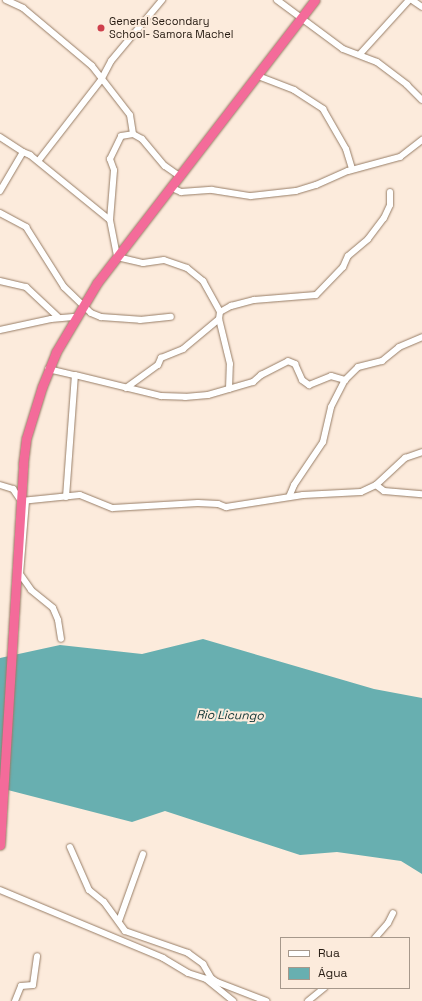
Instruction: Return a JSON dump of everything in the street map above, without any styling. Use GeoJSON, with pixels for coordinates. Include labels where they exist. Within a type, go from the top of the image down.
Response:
{"type":"FeatureCollection","features":[{"type":"Feature","properties":{"kind":"highway"},"geometry":{"type":"LineString","coordinates":[[0,845],[13,613],[17,590],[24,501],[26,439],[48,369],[76,317],[117,258],[181,177],[315,0]]}},
{"type":"Feature","properties":{"kind":"street"},"geometry":{"type":"LineString","coordinates":[[6,0],[23,8],[92,66],[101,80],[130,115],[133,134]]}},
{"type":"Feature","properties":{"kind":"street"},"geometry":{"type":"LineString","coordinates":[[39,160],[101,80],[111,61],[162,0]]}},
{"type":"Feature","properties":{"kind":"street"},"geometry":{"type":"LineString","coordinates":[[277,0],[343,49],[360,54],[390,71],[422,100]]}},
{"type":"Feature","properties":{"kind":"street"},"geometry":{"type":"LineString","coordinates":[[360,54],[411,0],[422,7]]}},
{"type":"Feature","properties":{"kind":"street"},"geometry":{"type":"LineString","coordinates":[[258,76],[290,88],[323,109],[344,143],[352,170]]}},
{"type":"Feature","properties":{"kind":"street"},"geometry":{"type":"LineString","coordinates":[[181,177],[165,166],[142,139],[133,134],[121,136],[110,159],[114,170],[110,220],[117,258],[143,263],[164,260],[187,268],[203,281],[220,312],[218,319],[230,364],[229,389]]}},
{"type":"Feature","properties":{"kind":"street"},"geometry":{"type":"LineString","coordinates":[[0,137],[23,152],[39,160],[110,220]]}},
{"type":"Feature","properties":{"kind":"street"},"geometry":{"type":"LineString","coordinates":[[172,188],[181,192],[212,190],[251,196],[307,188],[352,170],[400,157],[422,140]]}},
{"type":"Feature","properties":{"kind":"street"},"geometry":{"type":"LineString","coordinates":[[0,191],[23,152]]}},
{"type":"Feature","properties":{"kind":"street"},"geometry":{"type":"LineString","coordinates":[[220,312],[231,306],[254,300],[316,295],[384,218],[390,205],[390,192]]}},
{"type":"Feature","properties":{"kind":"street"},"geometry":{"type":"LineString","coordinates":[[0,213],[26,227],[64,287],[91,313],[101,317],[140,320],[171,317]]}},
{"type":"Feature","properties":{"kind":"street"},"geometry":{"type":"LineString","coordinates":[[0,281],[26,286],[59,318]]}},
{"type":"Feature","properties":{"kind":"street"},"geometry":{"type":"LineString","coordinates":[[0,330],[59,318],[76,317]]}},
{"type":"Feature","properties":{"kind":"street"},"geometry":{"type":"LineString","coordinates":[[126,388],[158,365],[161,358],[182,349],[218,319]]}},
{"type":"Feature","properties":{"kind":"street"},"geometry":{"type":"LineString","coordinates":[[289,497],[294,485],[323,442],[331,407],[345,380],[358,367],[382,361],[399,346],[422,337]]}},
{"type":"Feature","properties":{"kind":"street"},"geometry":{"type":"LineString","coordinates":[[48,369],[126,388],[175,397],[208,395],[253,382],[261,375],[288,361],[294,364],[302,380],[308,385],[331,376],[345,380]]}},
{"type":"Feature","properties":{"kind":"street"},"geometry":{"type":"LineString","coordinates":[[66,497],[75,375]]}},
{"type":"Feature","properties":{"kind":"street"},"geometry":{"type":"LineString","coordinates":[[24,501],[86,496],[106,506],[118,508],[198,503],[218,504],[226,507],[289,497],[360,492],[376,485],[399,462],[422,452]]}},
{"type":"Feature","properties":{"kind":"street"},"geometry":{"type":"LineString","coordinates":[[0,485],[13,489],[24,501],[20,574],[31,590],[53,608],[58,620],[61,639]]}},
{"type":"Feature","properties":{"kind":"street"},"geometry":{"type":"LineString","coordinates":[[376,485],[384,491],[422,494]]}},
{"type":"Feature","properties":{"kind":"street"},"geometry":{"type":"LineString","coordinates":[[70,847],[89,890],[104,902],[122,927],[132,934],[188,953],[203,964],[212,978],[218,982],[266,1001]]}},
{"type":"Feature","properties":{"kind":"street"},"geometry":{"type":"LineString","coordinates":[[119,921],[143,854]]}},
{"type":"Feature","properties":{"kind":"street"},"geometry":{"type":"LineString","coordinates":[[0,890],[163,958],[188,973],[206,979],[233,1001]]}},
{"type":"Feature","properties":{"kind":"street"},"geometry":{"type":"LineString","coordinates":[[376,937],[388,923],[393,912]]}},
{"type":"Feature","properties":{"kind":"street"},"geometry":{"type":"LineString","coordinates":[[15,1001],[21,986],[30,987],[33,985],[37,956]]}},
{"type":"Feature","properties":{"kind":"street"},"geometry":{"type":"LineString","coordinates":[[308,1001],[323,989]]}},
{"type":"Feature","properties":{"kind":"water","name":"Rio Licungo"},"geometry":{"type":"Polygon","coordinates":[[[203,639],[374,689],[422,698],[422,874],[401,861],[337,852],[300,855],[165,811],[132,822],[0,788],[0,658],[60,645],[142,654],[203,639]]]}},
{"type":"Feature","properties":{"kind":"place","name":"General Secondary School- Samora Machel"},"geometry":{"type":"Point","coordinates":[101,28]}}]}
